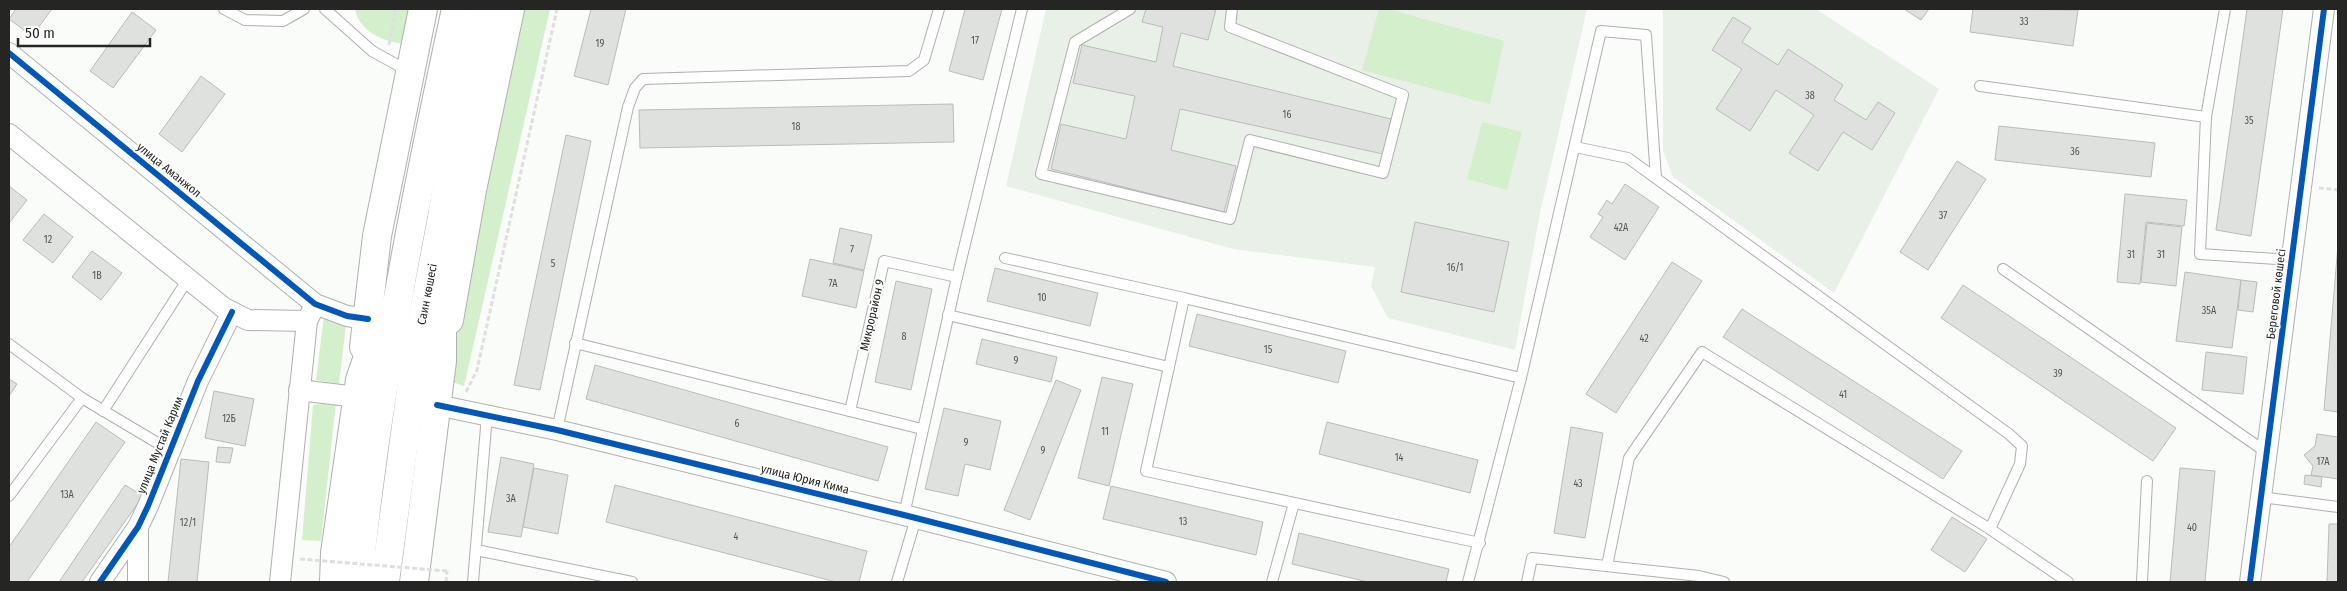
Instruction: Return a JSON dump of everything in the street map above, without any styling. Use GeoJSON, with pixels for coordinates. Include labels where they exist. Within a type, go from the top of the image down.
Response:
{"type":"FeatureCollection","features":[{"type":"Feature","properties":{"kind":"main road"},"geometry":{"type":"LineString","coordinates":[[334,582],[335,553],[368,319],[377,236],[423,9]]}},
{"type":"Feature","properties":{"kind":"main road"},"geometry":{"type":"LineString","coordinates":[[358,582],[389,357],[409,238],[456,9]]}},
{"type":"Feature","properties":{"kind":"main road","name":"Саин көшесі"},"geometry":{"type":"LineString","coordinates":[[385,582],[416,352],[442,223],[456,132],[484,9]]}},
{"type":"Feature","properties":{"kind":"main road","name":"Саин көшесі"},"geometry":{"type":"LineString","coordinates":[[426,577],[447,408],[442,361],[472,190],[510,9]]}},
{"type":"Feature","properties":{"kind":"main road"},"geometry":{"type":"LineString","coordinates":[[442,223],[442,361]]}},
{"type":"Feature","properties":{"kind":"main road"},"geometry":{"type":"LineString","coordinates":[[358,388],[409,238]]}},
{"type":"Feature","properties":{"kind":"street","name":"Береговой көшесі"},"geometry":{"type":"LineString","coordinates":[[2250,582],[2324,9]]}},
{"type":"Feature","properties":{"kind":"street","name":"улица Аманжол"},"geometry":{"type":"LineString","coordinates":[[9,53],[311,313]]}},
{"type":"Feature","properties":{"kind":"street"},"geometry":{"type":"LineString","coordinates":[[9,134],[224,308],[248,320],[311,313],[368,319]]}},
{"type":"Feature","properties":{"kind":"street","name":"улица Мустай Карим"},"geometry":{"type":"LineString","coordinates":[[100,582],[138,528],[198,381],[232,312]]}},
{"type":"Feature","properties":{"kind":"street"},"geometry":{"type":"LineString","coordinates":[[280,582],[299,390],[311,313]]}},
{"type":"Feature","properties":{"kind":"street"},"geometry":{"type":"LineString","coordinates":[[299,390],[358,388]]}},
{"type":"Feature","properties":{"kind":"street","name":"улица Юрия Кима"},"geometry":{"type":"LineString","coordinates":[[447,408],[557,430],[910,516],[1166,582]]}},
{"type":"Feature","properties":{"kind":"street"},"geometry":{"type":"LineString","coordinates":[[138,528],[138,582]]}},
{"type":"Feature","properties":{"kind":"lane"},"geometry":{"type":"LineString","coordinates":[[224,9],[245,20],[283,22],[304,9]]}},
{"type":"Feature","properties":{"kind":"lane"},"geometry":{"type":"LineString","coordinates":[[325,9],[372,51],[410,72]]}},
{"type":"Feature","properties":{"kind":"lane"},"geometry":{"type":"LineString","coordinates":[[557,430],[628,107],[635,88],[643,78],[909,71],[924,60],[939,9]]}},
{"type":"Feature","properties":{"kind":"lane"},"geometry":{"type":"LineString","coordinates":[[897,582],[910,516],[922,429],[1022,9]]}},
{"type":"Feature","properties":{"kind":"lane"},"geometry":{"type":"LineString","coordinates":[[1130,9],[1075,42],[1041,174],[1230,219],[1250,140],[1383,173],[1403,95],[1230,27],[1232,9]]}},
{"type":"Feature","properties":{"kind":"lane"},"geometry":{"type":"LineString","coordinates":[[2225,9],[2206,117],[2200,254],[2291,260]]}},
{"type":"Feature","properties":{"kind":"lane"},"geometry":{"type":"LineString","coordinates":[[1468,582],[1480,543],[1521,378],[1601,31],[1646,36],[1656,178]]}},
{"type":"Feature","properties":{"kind":"lane"},"geometry":{"type":"LineString","coordinates":[[1980,86],[2206,117]]}},
{"type":"Feature","properties":{"kind":"lane"},"geometry":{"type":"LineString","coordinates":[[1575,146],[1628,158],[2009,434],[2022,446],[2020,464],[1990,529]]}},
{"type":"Feature","properties":{"kind":"lane"},"geometry":{"type":"LineString","coordinates":[[1005,258],[1184,298],[1521,378]]}},
{"type":"Feature","properties":{"kind":"lane","name":"Микрорайон 9"},"geometry":{"type":"LineString","coordinates":[[850,411],[884,261],[957,278]]}},
{"type":"Feature","properties":{"kind":"lane"},"geometry":{"type":"LineString","coordinates":[[2003,269],[2266,452]]}},
{"type":"Feature","properties":{"kind":"lane"},"geometry":{"type":"LineString","coordinates":[[103,411],[188,279]]}},
{"type":"Feature","properties":{"kind":"lane"},"geometry":{"type":"LineString","coordinates":[[1184,298],[1146,471],[1480,543]]}},
{"type":"Feature","properties":{"kind":"lane"},"geometry":{"type":"LineString","coordinates":[[948,315],[1169,367]]}},
{"type":"Feature","properties":{"kind":"lane"},"geometry":{"type":"LineString","coordinates":[[576,343],[922,429]]}},
{"type":"Feature","properties":{"kind":"lane"},"geometry":{"type":"LineString","coordinates":[[9,344],[82,398],[170,451]]}},
{"type":"Feature","properties":{"kind":"lane"},"geometry":{"type":"LineString","coordinates":[[1607,566],[1629,458],[1702,352],[1990,529],[2068,582]]}},
{"type":"Feature","properties":{"kind":"lane"},"geometry":{"type":"LineString","coordinates":[[9,496],[82,398]]}},
{"type":"Feature","properties":{"kind":"lane"},"geometry":{"type":"LineString","coordinates":[[473,582],[487,415]]}},
{"type":"Feature","properties":{"kind":"lane"},"geometry":{"type":"LineString","coordinates":[[2142,582],[2147,481]]}},
{"type":"Feature","properties":{"kind":"lane"},"geometry":{"type":"LineString","coordinates":[[2260,497],[2338,507]]}},
{"type":"Feature","properties":{"kind":"lane"},"geometry":{"type":"LineString","coordinates":[[1272,582],[1294,503]]}},
{"type":"Feature","properties":{"kind":"lane"},"geometry":{"type":"LineString","coordinates":[[476,550],[632,582]]}},
{"type":"Feature","properties":{"kind":"lane"},"geometry":{"type":"LineString","coordinates":[[1527,582],[1532,558],[1699,576],[1724,582]]}},
{"type":"Feature","properties":{"kind":"path"},"geometry":{"type":"LineString","coordinates":[[447,408],[477,370],[557,9]]}},
{"type":"Feature","properties":{"kind":"path"},"geometry":{"type":"LineString","coordinates":[[300,559],[447,571],[446,582]]}},
{"type":"Feature","properties":{"kind":"path"},"geometry":{"type":"LineString","coordinates":[[426,577],[439,563]]}},
{"type":"Feature","properties":{"kind":"shaded area"},"geometry":{"type":"Polygon","coordinates":[[[1046,9],[1587,9],[1540,213],[1515,350],[1388,318],[1371,286],[1375,267],[1233,249],[1006,186],[1046,9]]]}},
{"type":"Feature","properties":{"kind":"shaded area"},"geometry":{"type":"Polygon","coordinates":[[[1663,9],[1816,9],[1939,89],[1834,293],[1673,177],[1663,151],[1663,9]]]}},
{"type":"Feature","properties":{"kind":"green space"},"geometry":{"type":"Polygon","coordinates":[[[355,9],[411,9],[403,44],[387,40],[366,29],[357,17],[355,9]]]}},
{"type":"Feature","properties":{"kind":"green space"},"geometry":{"type":"Polygon","coordinates":[[[520,9],[550,9],[464,386],[444,379],[520,9]]]}},
{"type":"Feature","properties":{"kind":"green space"},"geometry":{"type":"Polygon","coordinates":[[[1379,9],[1388,9],[1504,41],[1490,104],[1362,70],[1379,9]]]}},
{"type":"Feature","properties":{"kind":"green space"},"geometry":{"type":"Polygon","coordinates":[[[1482,122],[1522,132],[1507,190],[1467,179],[1482,122]]]}},
{"type":"Feature","properties":{"kind":"green space"},"geometry":{"type":"Polygon","coordinates":[[[325,308],[347,316],[339,384],[316,380],[325,308]]]}},
{"type":"Feature","properties":{"kind":"green space"},"geometry":{"type":"Polygon","coordinates":[[[336,402],[321,541],[302,540],[313,405],[336,402]]]}},
{"type":"Feature","properties":{"kind":"building"},"geometry":{"type":"Polygon","coordinates":[[[16,9],[52,9],[32,36],[9,19],[16,9]]]}},
{"type":"Feature","properties":{"kind":"building"},"geometry":{"type":"Polygon","coordinates":[[[591,9],[626,9],[608,85],[574,76],[591,9]]]}},
{"type":"Feature","properties":{"kind":"building"},"geometry":{"type":"Polygon","coordinates":[[[965,9],[1002,9],[983,80],[949,71],[965,9]]]}},
{"type":"Feature","properties":{"kind":"building"},"geometry":{"type":"Polygon","coordinates":[[[1146,9],[1216,9],[1208,40],[1181,33],[1173,66],[1391,119],[1383,154],[1180,109],[1171,150],[1236,166],[1224,212],[1051,169],[1061,124],[1126,139],[1135,96],[1073,83],[1082,45],[1156,62],[1163,27],[1142,22],[1146,9]]]}},
{"type":"Feature","properties":{"kind":"building"},"geometry":{"type":"Polygon","coordinates":[[[1904,9],[1929,9],[1921,20],[1904,9]]]}},
{"type":"Feature","properties":{"kind":"building"},"geometry":{"type":"Polygon","coordinates":[[[1973,9],[2078,10],[2073,46],[1970,32],[1973,9]]]}},
{"type":"Feature","properties":{"kind":"building"},"geometry":{"type":"Polygon","coordinates":[[[2247,9],[2283,9],[2251,236],[2216,230],[2247,9]]]}},
{"type":"Feature","properties":{"kind":"building"},"geometry":{"type":"Polygon","coordinates":[[[132,12],[156,30],[113,88],[90,71],[132,12]]]}},
{"type":"Feature","properties":{"kind":"building"},"geometry":{"type":"Polygon","coordinates":[[[1733,17],[1751,28],[1742,42],[1778,65],[1788,49],[1843,85],[1834,100],[1866,120],[1878,102],[1895,113],[1872,150],[1843,132],[1818,171],[1789,153],[1814,115],[1776,90],[1750,131],[1716,109],[1742,69],[1712,50],[1733,17]]]}},
{"type":"Feature","properties":{"kind":"building"},"geometry":{"type":"Polygon","coordinates":[[[201,76],[225,94],[182,152],[159,134],[201,76]]]}},
{"type":"Feature","properties":{"kind":"building"},"geometry":{"type":"Polygon","coordinates":[[[953,104],[954,142],[640,148],[639,110],[953,104]]]}},
{"type":"Feature","properties":{"kind":"building"},"geometry":{"type":"Polygon","coordinates":[[[1999,126],[2155,143],[2151,177],[1995,160],[1999,126]]]}},
{"type":"Feature","properties":{"kind":"building"},"geometry":{"type":"Polygon","coordinates":[[[566,135],[591,141],[540,390],[514,385],[566,135]]]}},
{"type":"Feature","properties":{"kind":"building"},"geometry":{"type":"Polygon","coordinates":[[[1957,161],[1986,179],[1928,270],[1900,252],[1957,161]]]}},
{"type":"Feature","properties":{"kind":"building"},"geometry":{"type":"Polygon","coordinates":[[[1625,184],[1659,207],[1625,260],[1590,237],[1603,217],[1598,214],[1607,200],[1612,204],[1625,184]]]}},
{"type":"Feature","properties":{"kind":"building"},"geometry":{"type":"Polygon","coordinates":[[[9,186],[27,200],[9,223],[9,186]]]}},
{"type":"Feature","properties":{"kind":"building"},"geometry":{"type":"Polygon","coordinates":[[[2125,194],[2187,200],[2184,226],[2146,222],[2140,284],[2117,282],[2125,194]]]}},
{"type":"Feature","properties":{"kind":"building"},"geometry":{"type":"Polygon","coordinates":[[[44,214],[73,237],[53,263],[23,240],[44,214]]]}},
{"type":"Feature","properties":{"kind":"building"},"geometry":{"type":"Polygon","coordinates":[[[1415,222],[1509,242],[1494,312],[1401,292],[1415,222]]]}},
{"type":"Feature","properties":{"kind":"building"},"geometry":{"type":"Polygon","coordinates":[[[2147,223],[2182,227],[2176,286],[2141,282],[2147,223]]]}},
{"type":"Feature","properties":{"kind":"building"},"geometry":{"type":"Polygon","coordinates":[[[840,228],[872,235],[864,270],[833,263],[840,228]]]}},
{"type":"Feature","properties":{"kind":"building"},"geometry":{"type":"Polygon","coordinates":[[[2338,245],[2338,412],[2324,410],[2338,245]]]}},
{"type":"Feature","properties":{"kind":"building"},"geometry":{"type":"Polygon","coordinates":[[[92,251],[122,273],[101,300],[72,277],[92,251]]]}},
{"type":"Feature","properties":{"kind":"building"},"geometry":{"type":"Polygon","coordinates":[[[810,259],[864,271],[856,308],[802,296],[810,259]]]}},
{"type":"Feature","properties":{"kind":"building"},"geometry":{"type":"Polygon","coordinates":[[[1672,262],[1702,281],[1616,413],[1586,394],[1672,262]]]}},
{"type":"Feature","properties":{"kind":"building"},"geometry":{"type":"Polygon","coordinates":[[[995,268],[1098,293],[1090,326],[987,301],[995,268]]]}},
{"type":"Feature","properties":{"kind":"building"},"geometry":{"type":"Polygon","coordinates":[[[2185,272],[2241,280],[2232,348],[2176,341],[2185,272]]]}},
{"type":"Feature","properties":{"kind":"building"},"geometry":{"type":"Polygon","coordinates":[[[2241,280],[2257,282],[2253,312],[2238,310],[2241,280]]]}},
{"type":"Feature","properties":{"kind":"building"},"geometry":{"type":"Polygon","coordinates":[[[896,281],[932,289],[911,390],[875,382],[896,281]]]}},
{"type":"Feature","properties":{"kind":"building"},"geometry":{"type":"Polygon","coordinates":[[[1963,285],[2176,428],[2153,461],[1941,318],[1963,285]]]}},
{"type":"Feature","properties":{"kind":"building"},"geometry":{"type":"Polygon","coordinates":[[[1742,309],[1962,451],[1943,479],[1723,337],[1742,309]]]}},
{"type":"Feature","properties":{"kind":"building"},"geometry":{"type":"Polygon","coordinates":[[[1197,314],[1346,351],[1338,383],[1189,346],[1197,314]]]}},
{"type":"Feature","properties":{"kind":"building"},"geometry":{"type":"Polygon","coordinates":[[[982,339],[1057,357],[1051,382],[976,364],[982,339]]]}},
{"type":"Feature","properties":{"kind":"building"},"geometry":{"type":"Polygon","coordinates":[[[2206,352],[2247,357],[2243,394],[2202,390],[2206,352]]]}},
{"type":"Feature","properties":{"kind":"building"},"geometry":{"type":"Polygon","coordinates":[[[595,365],[888,447],[878,481],[586,399],[595,365]]]}},
{"type":"Feature","properties":{"kind":"building"},"geometry":{"type":"Polygon","coordinates":[[[1102,377],[1133,384],[1109,486],[1078,478],[1102,377]]]}},
{"type":"Feature","properties":{"kind":"building"},"geometry":{"type":"Polygon","coordinates":[[[9,379],[17,384],[9,396],[9,379]]]}},
{"type":"Feature","properties":{"kind":"building"},"geometry":{"type":"Polygon","coordinates":[[[1056,380],[1081,390],[1030,520],[1004,510],[1056,380]]]}},
{"type":"Feature","properties":{"kind":"building"},"geometry":{"type":"Polygon","coordinates":[[[214,391],[254,399],[245,446],[205,438],[214,391]]]}},
{"type":"Feature","properties":{"kind":"building"},"geometry":{"type":"Polygon","coordinates":[[[944,408],[1001,421],[990,470],[965,464],[958,496],[925,489],[944,408]]]}},
{"type":"Feature","properties":{"kind":"building"},"geometry":{"type":"Polygon","coordinates":[[[96,422],[125,442],[27,582],[9,582],[9,547],[96,422]]]}},
{"type":"Feature","properties":{"kind":"building"},"geometry":{"type":"Polygon","coordinates":[[[1327,422],[1478,460],[1470,493],[1319,454],[1327,422]]]}},
{"type":"Feature","properties":{"kind":"building"},"geometry":{"type":"Polygon","coordinates":[[[1571,427],[1603,433],[1585,538],[1554,533],[1571,427]]]}},
{"type":"Feature","properties":{"kind":"building"},"geometry":{"type":"Polygon","coordinates":[[[2317,434],[2338,437],[2338,479],[2311,475],[2313,466],[2304,455],[2315,446],[2317,434]]]}},
{"type":"Feature","properties":{"kind":"building"},"geometry":{"type":"Polygon","coordinates":[[[218,447],[233,448],[230,463],[216,462],[218,447]]]}},
{"type":"Feature","properties":{"kind":"building"},"geometry":{"type":"Polygon","coordinates":[[[501,457],[534,464],[521,537],[488,532],[501,457]]]}},
{"type":"Feature","properties":{"kind":"building"},"geometry":{"type":"Polygon","coordinates":[[[181,459],[209,462],[197,582],[168,582],[181,459]]]}},
{"type":"Feature","properties":{"kind":"building"},"geometry":{"type":"Polygon","coordinates":[[[534,468],[568,475],[558,534],[523,527],[534,468]]]}},
{"type":"Feature","properties":{"kind":"building"},"geometry":{"type":"Polygon","coordinates":[[[2180,468],[2215,471],[2205,582],[2170,582],[2180,468]]]}},
{"type":"Feature","properties":{"kind":"building"},"geometry":{"type":"Polygon","coordinates":[[[2305,475],[2322,477],[2321,487],[2304,484],[2305,475]]]}},
{"type":"Feature","properties":{"kind":"building"},"geometry":{"type":"Polygon","coordinates":[[[125,485],[143,496],[82,582],[59,582],[125,485]]]}},
{"type":"Feature","properties":{"kind":"building"},"geometry":{"type":"Polygon","coordinates":[[[615,485],[867,551],[859,582],[836,582],[606,522],[615,485]]]}},
{"type":"Feature","properties":{"kind":"building"},"geometry":{"type":"Polygon","coordinates":[[[1111,486],[1263,522],[1256,555],[1103,519],[1111,486]]]}},
{"type":"Feature","properties":{"kind":"building"},"geometry":{"type":"Polygon","coordinates":[[[1952,517],[1987,539],[1965,572],[1931,550],[1952,517]]]}},
{"type":"Feature","properties":{"kind":"building"},"geometry":{"type":"Polygon","coordinates":[[[2329,524],[2338,524],[2338,582],[2327,582],[2329,524]]]}},
{"type":"Feature","properties":{"kind":"building"},"geometry":{"type":"Polygon","coordinates":[[[1299,533],[1449,569],[1446,582],[1368,582],[1292,564],[1299,533]]]}},
{"type":"Feature","properties":{"kind":"cycle path"},"geometry":{"type":"LineString","coordinates":[[2250,582],[2324,9]]}},
{"type":"Feature","properties":{"kind":"cycle path"},"geometry":{"type":"LineString","coordinates":[[9,53],[315,304],[347,316],[368,319]]}},
{"type":"Feature","properties":{"kind":"cycle path"},"geometry":{"type":"LineString","coordinates":[[100,582],[138,527],[198,381],[232,312]]}},
{"type":"Feature","properties":{"kind":"cycle path"},"geometry":{"type":"LineString","coordinates":[[437,405],[557,430],[904,515],[1166,582]]}}]}
